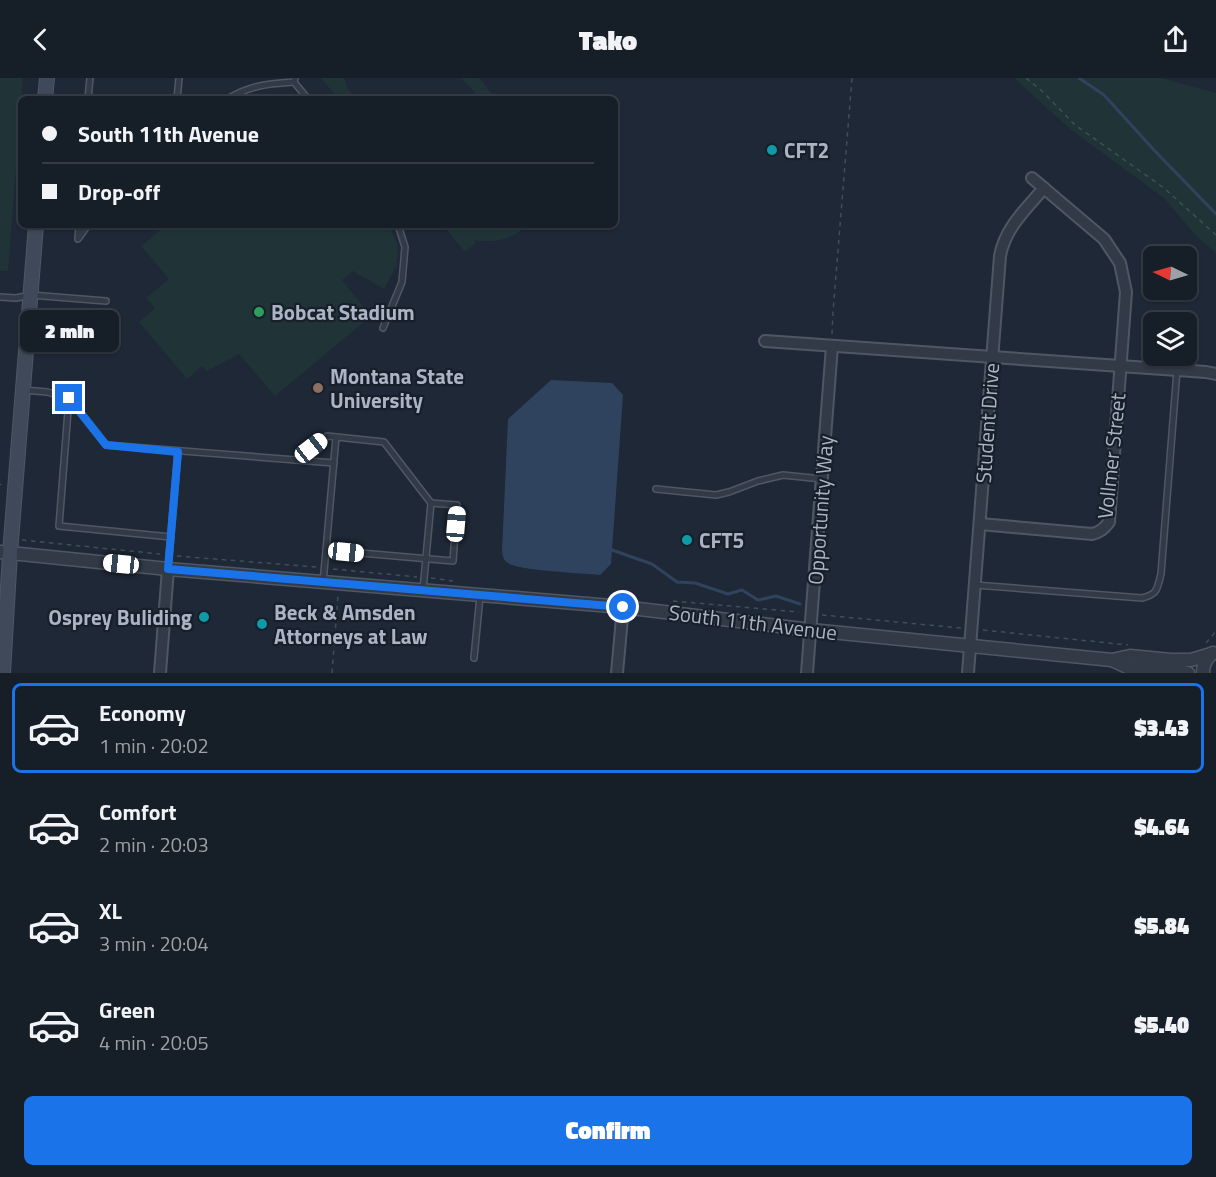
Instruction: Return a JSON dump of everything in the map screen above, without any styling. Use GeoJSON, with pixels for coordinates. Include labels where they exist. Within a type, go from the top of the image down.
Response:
{"type":"FeatureCollection","features":[{"type":"Feature","properties":{"kind":"main road"},"geometry":{"type":"LineString","coordinates":[[45,96],[47,78]]}},
{"type":"Feature","properties":{"kind":"main road"},"geometry":{"type":"LineString","coordinates":[[3,673],[7,548],[36,228]]}},
{"type":"Feature","properties":{"kind":"street"},"geometry":{"type":"LineString","coordinates":[[1032,178],[1104,239],[1120,263],[1126,292],[1121,366]]}},
{"type":"Feature","properties":{"kind":"street","name":"Student Drive"},"geometry":{"type":"LineString","coordinates":[[968,673],[1002,243],[1014,223],[1044,188]]}},
{"type":"Feature","properties":{"kind":"street"},"geometry":{"type":"LineString","coordinates":[[765,341],[1216,374]]}},
{"type":"Feature","properties":{"kind":"street","name":"Opportunity Way"},"geometry":{"type":"LineString","coordinates":[[807,673],[832,346]]}},
{"type":"Feature","properties":{"kind":"street","name":"Vollmer Street"},"geometry":{"type":"LineString","coordinates":[[980,524],[1092,534],[1105,528],[1109,522],[1121,366]]}},
{"type":"Feature","properties":{"kind":"street","name":"South 11th Avenue"},"geometry":{"type":"LineString","coordinates":[[7,548],[168,569],[339,583],[424,584],[480,595],[623,607],[811,630],[1112,660],[1130,656],[1191,660],[1213,649]]}},
{"type":"Feature","properties":{"kind":"street"},"geometry":{"type":"LineString","coordinates":[[160,673],[168,569]]}},
{"type":"Feature","properties":{"kind":"street"},"geometry":{"type":"LineString","coordinates":[[617,673],[623,607]]}},
{"type":"Feature","properties":{"kind":"street"},"geometry":{"type":"LineString","coordinates":[[1203,673],[1204,664],[1213,649]]}},
{"type":"Feature","properties":{"kind":"street","name":"South 11th Avenue"},"geometry":{"type":"LineString","coordinates":[[1112,660],[1129,668],[1188,673]]}},
{"type":"Feature","properties":{"kind":"lane"},"geometry":{"type":"LineString","coordinates":[[88,96],[90,78]]}},
{"type":"Feature","properties":{"kind":"lane"},"geometry":{"type":"LineString","coordinates":[[177,96],[178,78]]}},
{"type":"Feature","properties":{"kind":"lane"},"geometry":{"type":"LineString","coordinates":[[232,96],[262,84],[295,80],[306,96]]}},
{"type":"Feature","properties":{"kind":"lane"},"geometry":{"type":"LineString","coordinates":[[79,228],[78,239],[86,228]]}},
{"type":"Feature","properties":{"kind":"lane"},"geometry":{"type":"LineString","coordinates":[[383,328],[402,282],[405,247],[399,228]]}},
{"type":"Feature","properties":{"kind":"lane"},"geometry":{"type":"LineString","coordinates":[[0,297],[16,298],[31,295],[106,301]]}},
{"type":"Feature","properties":{"kind":"lane"},"geometry":{"type":"LineString","coordinates":[[975,585],[1142,598],[1151,596],[1157,588],[1161,574],[1177,370]]}},
{"type":"Feature","properties":{"kind":"lane"},"geometry":{"type":"LineString","coordinates":[[23,390],[47,392],[69,398],[106,445],[334,463]]}},
{"type":"Feature","properties":{"kind":"lane"},"geometry":{"type":"LineString","coordinates":[[69,398],[59,526],[171,537]]}},
{"type":"Feature","properties":{"kind":"lane"},"geometry":{"type":"LineString","coordinates":[[296,460],[327,436],[384,442],[431,503],[424,584]]}},
{"type":"Feature","properties":{"kind":"lane"},"geometry":{"type":"LineString","coordinates":[[323,582],[336,437]]}},
{"type":"Feature","properties":{"kind":"lane"},"geometry":{"type":"LineString","coordinates":[[168,569],[178,452]]}},
{"type":"Feature","properties":{"kind":"lane"},"geometry":{"type":"LineString","coordinates":[[656,489],[716,495],[783,475],[822,479]]}},
{"type":"Feature","properties":{"kind":"lane"},"geometry":{"type":"LineString","coordinates":[[326,550],[453,561],[457,506],[431,503]]}},
{"type":"Feature","properties":{"kind":"lane"},"geometry":{"type":"LineString","coordinates":[[474,658],[480,595]]}},
{"type":"Feature","properties":{"kind":"path"},"geometry":{"type":"LineString","coordinates":[[832,346],[852,78]]}},
{"type":"Feature","properties":{"kind":"path"},"geometry":{"type":"LineString","coordinates":[[1026,78],[1075,125],[1164,188],[1216,236]]}},
{"type":"Feature","properties":{"kind":"path"},"geometry":{"type":"LineString","coordinates":[[7,548],[169,555],[324,568],[424,584],[449,580],[456,582]]}},
{"type":"Feature","properties":{"kind":"path"},"geometry":{"type":"LineString","coordinates":[[332,673],[340,570]]}},
{"type":"Feature","properties":{"kind":"path"},"geometry":{"type":"LineString","coordinates":[[665,600],[1135,645]]}},
{"type":"Feature","properties":{"kind":"path"},"geometry":{"type":"LineString","coordinates":[[1213,649],[1216,631]]}},
{"type":"Feature","properties":{"kind":"green space"},"geometry":{"type":"Polygon","coordinates":[[[0,78],[23,78],[22,96],[18,96],[18,142],[8,271],[0,271],[0,78]]]}},
{"type":"Feature","properties":{"kind":"green space"},"geometry":{"type":"Polygon","coordinates":[[[321,78],[344,78],[354,96],[336,96],[321,78]]]}},
{"type":"Feature","properties":{"kind":"green space"},"geometry":{"type":"Polygon","coordinates":[[[462,78],[479,78],[494,96],[477,96],[462,78]]]}},
{"type":"Feature","properties":{"kind":"green space"},"geometry":{"type":"Polygon","coordinates":[[[1014,78],[1161,78],[1216,93],[1216,253],[1197,237],[1165,199],[1070,129],[1014,78]]]}},
{"type":"Feature","properties":{"kind":"green space","name":"Bobcat Stadium"},"geometry":{"type":"Polygon","coordinates":[[[162,228],[390,228],[398,246],[397,265],[384,289],[353,271],[342,280],[371,316],[275,396],[239,354],[207,371],[202,366],[187,379],[139,322],[155,308],[146,298],[169,279],[141,246],[162,228]]]}},
{"type":"Feature","properties":{"kind":"green space"},"geometry":{"type":"Polygon","coordinates":[[[445,228],[524,228],[503,239],[474,240],[476,243],[465,252],[445,228]]]}},
{"type":"Feature","properties":{"kind":"water"},"geometry":{"type":"Polygon","coordinates":[[[551,380],[612,383],[623,395],[611,564],[600,575],[525,568],[508,563],[503,556],[508,419],[551,380]]]}},
{"type":"Feature","properties":{"kind":"waterway"},"geometry":{"type":"LineString","coordinates":[[1079,78],[1104,95],[1216,214]]}},
{"type":"Feature","properties":{"kind":"waterway"},"geometry":{"type":"LineString","coordinates":[[612,550],[652,564],[677,582],[695,583],[728,594],[742,590],[758,600],[776,596],[800,604]]}},
{"type":"Feature","properties":{"kind":"place","name":"CFT2"},"geometry":{"type":"Point","coordinates":[772,150]}},
{"type":"Feature","properties":{"kind":"place","name":"Bobcat Stadium"},"geometry":{"type":"Point","coordinates":[259,312]}},
{"type":"Feature","properties":{"kind":"place","name":"Montana State University"},"geometry":{"type":"Point","coordinates":[318,388]}},
{"type":"Feature","properties":{"kind":"place","name":"CFT5"},"geometry":{"type":"Point","coordinates":[687,540]}},
{"type":"Feature","properties":{"kind":"place","name":"Osprey Buliding"},"geometry":{"type":"Point","coordinates":[204,617]}},
{"type":"Feature","properties":{"kind":"place","name":"Beck & Amsden Attorneys at Law"},"geometry":{"type":"Point","coordinates":[262,624]}},
{"type":"Feature","properties":{"kind":"route"},"geometry":{"type":"LineString","coordinates":[[69,398],[106,445],[178,452],[168,569],[623,607]]}}]}
